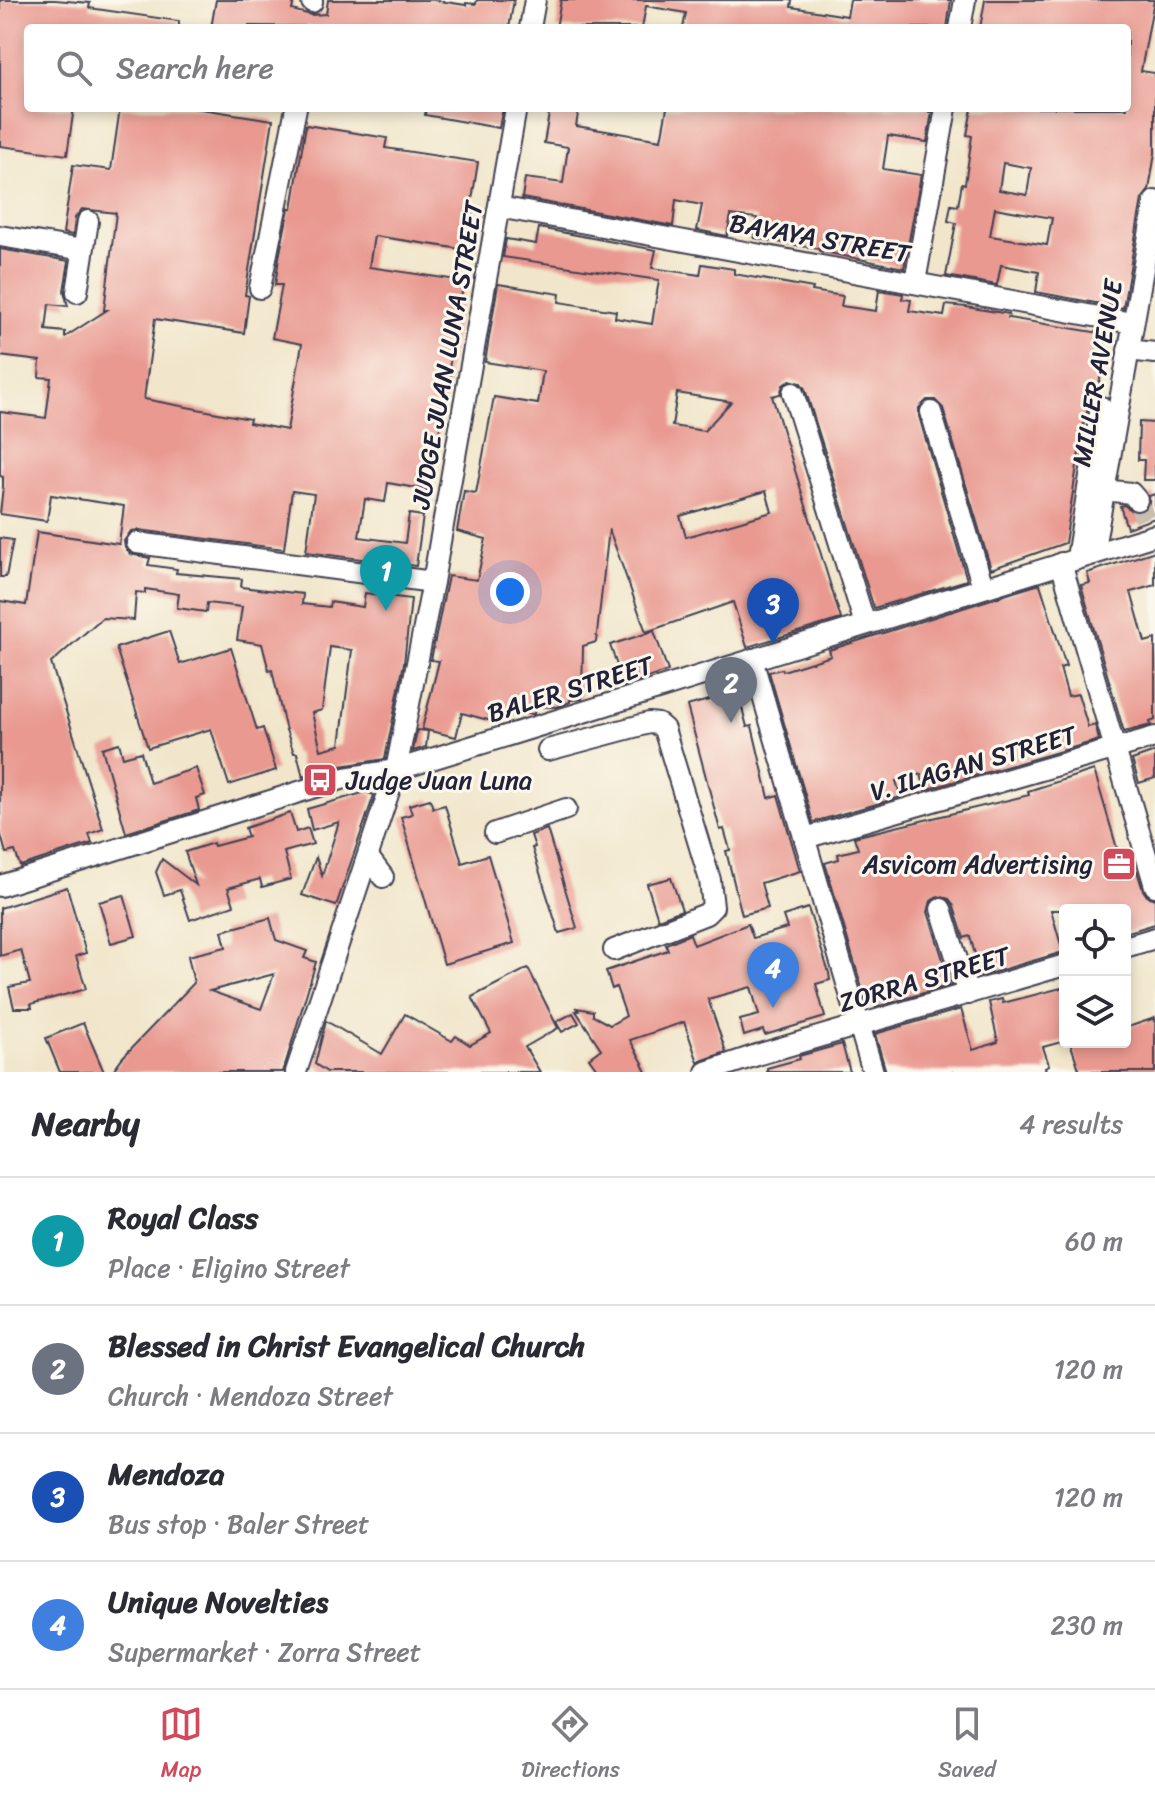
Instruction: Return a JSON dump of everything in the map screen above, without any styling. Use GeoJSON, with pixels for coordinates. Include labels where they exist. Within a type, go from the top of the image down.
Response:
{"type":"FeatureCollection","features":[{"type":"Feature","properties":{"kind":"street"},"geometry":{"type":"LineString","coordinates":[[531,24],[535,0]]}},
{"type":"Feature","properties":{"kind":"street"},"geometry":{"type":"LineString","coordinates":[[961,24],[965,0]]}},
{"type":"Feature","properties":{"kind":"street"},"geometry":{"type":"LineString","coordinates":[[260,288],[295,112]]}},
{"type":"Feature","properties":{"kind":"street","name":"JUDGE JUAN LUNA STREET"},"geometry":{"type":"LineString","coordinates":[[304,1068],[396,770],[433,582],[515,112]]}},
{"type":"Feature","properties":{"kind":"street"},"geometry":{"type":"LineString","coordinates":[[915,282],[945,112]]}},
{"type":"Feature","properties":{"kind":"street","name":"MILLER AVENUE"},"geometry":{"type":"LineString","coordinates":[[1077,558],[1103,490],[1155,201]]}},
{"type":"Feature","properties":{"kind":"street","name":"BAYAYA STREET"},"geometry":{"type":"LineString","coordinates":[[499,207],[1132,323]]}},
{"type":"Feature","properties":{"kind":"street"},"geometry":{"type":"LineString","coordinates":[[77,292],[88,221]]}},
{"type":"Feature","properties":{"kind":"street"},"geometry":{"type":"LineString","coordinates":[[0,236],[83,250]]}},
{"type":"Feature","properties":{"kind":"street"},"geometry":{"type":"LineString","coordinates":[[1128,350],[1155,353]]}},
{"type":"Feature","properties":{"kind":"street"},"geometry":{"type":"LineString","coordinates":[[793,393],[865,624]]}},
{"type":"Feature","properties":{"kind":"street"},"geometry":{"type":"LineString","coordinates":[[1101,407],[1077,558],[1115,749],[1155,886]]}},
{"type":"Feature","properties":{"kind":"street"},"geometry":{"type":"LineString","coordinates":[[931,412],[983,587]]}},
{"type":"Feature","properties":{"kind":"street"},"geometry":{"type":"LineString","coordinates":[[1103,490],[1142,495]]}},
{"type":"Feature","properties":{"kind":"street","name":"BALER STREET"},"geometry":{"type":"LineString","coordinates":[[0,886],[331,783],[544,737],[752,659],[1077,558],[1151,531]]}},
{"type":"Feature","properties":{"kind":"street"},"geometry":{"type":"LineString","coordinates":[[137,543],[433,582]]}},
{"type":"Feature","properties":{"kind":"street"},"geometry":{"type":"LineString","coordinates":[[752,659],[873,1072]]}},
{"type":"Feature","properties":{"kind":"street"},"geometry":{"type":"LineString","coordinates":[[544,737],[649,723],[658,724],[664,729],[710,880],[713,907],[706,914],[614,950]]}},
{"type":"Feature","properties":{"kind":"street","name":"V. ILAGAN STREET"},"geometry":{"type":"LineString","coordinates":[[805,838],[1155,737]]}},
{"type":"Feature","properties":{"kind":"street"},"geometry":{"type":"LineString","coordinates":[[495,833],[566,809]]}},
{"type":"Feature","properties":{"kind":"street"},"geometry":{"type":"LineString","coordinates":[[368,857],[383,877]]}},
{"type":"Feature","properties":{"kind":"street"},"geometry":{"type":"LineString","coordinates":[[941,909],[968,994]]}},
{"type":"Feature","properties":{"kind":"street"},"geometry":{"type":"LineString","coordinates":[[1131,945],[1155,938]]}},
{"type":"Feature","properties":{"kind":"street","name":"ZORRA STREET"},"geometry":{"type":"LineString","coordinates":[[706,1072],[1059,967]]}},
{"type":"Feature","properties":{"kind":"building"},"geometry":{"type":"Polygon","coordinates":[[[0,0],[90,3],[89,8],[179,21],[179,24],[24,24],[24,112],[73,112],[67,155],[0,146],[0,0]]]}},
{"type":"Feature","properties":{"kind":"building"},"geometry":{"type":"Polygon","coordinates":[[[216,0],[294,0],[292,10],[311,15],[326,14],[328,0],[433,0],[466,5],[476,4],[477,0],[514,0],[510,24],[212,24],[216,0]]]}},
{"type":"Feature","properties":{"kind":"building"},"geometry":{"type":"Polygon","coordinates":[[[561,0],[792,0],[791,7],[847,16],[850,0],[951,0],[948,24],[684,24],[686,13],[646,6],[643,24],[557,24],[561,0]]]}},
{"type":"Feature","properties":{"kind":"building"},"geometry":{"type":"Polygon","coordinates":[[[985,0],[1154,0],[1141,71],[1155,73],[1155,153],[1149,190],[1142,199],[1123,308],[1036,292],[1039,272],[1001,265],[997,285],[946,276],[956,223],[948,221],[951,205],[958,206],[962,183],[965,184],[972,136],[967,135],[971,112],[1131,112],[1131,24],[981,24],[985,0]],[[1003,163],[999,190],[1027,195],[1031,168],[1003,163]],[[995,208],[990,236],[1047,245],[1052,218],[995,208]]]}},
{"type":"Feature","properties":{"kind":"building"},"geometry":{"type":"Polygon","coordinates":[[[119,112],[220,112],[273,120],[245,295],[249,296],[244,333],[155,319],[144,399],[250,419],[249,423],[287,430],[302,344],[272,338],[282,285],[275,285],[306,125],[387,138],[385,148],[478,162],[468,250],[374,236],[369,267],[464,281],[448,374],[451,375],[427,490],[388,483],[385,502],[365,499],[359,537],[405,543],[409,514],[423,516],[416,566],[306,552],[314,494],[292,491],[284,549],[139,530],[131,531],[124,541],[130,554],[150,558],[148,565],[177,569],[176,573],[242,579],[241,587],[303,594],[302,604],[329,607],[330,602],[363,607],[365,593],[411,599],[404,663],[385,759],[341,766],[303,777],[297,753],[294,753],[285,727],[272,670],[269,671],[262,644],[237,640],[242,607],[207,603],[206,612],[177,608],[179,594],[145,589],[145,593],[136,592],[134,620],[102,618],[51,663],[103,829],[89,834],[92,843],[20,866],[15,851],[6,853],[0,832],[0,601],[26,605],[37,532],[119,544],[124,506],[51,495],[47,521],[0,514],[3,477],[0,476],[0,412],[46,418],[51,378],[39,377],[40,361],[0,356],[0,249],[69,261],[64,291],[68,306],[49,304],[46,330],[65,332],[65,337],[107,310],[104,310],[116,213],[82,209],[75,218],[73,235],[63,233],[73,165],[111,170],[119,112]],[[330,647],[322,710],[312,713],[321,750],[340,745],[352,650],[330,647]]]}},
{"type":"Feature","properties":{"kind":"building"},"geometry":{"type":"Polygon","coordinates":[[[425,112],[502,112],[499,128],[425,115],[425,112]]]}},
{"type":"Feature","properties":{"kind":"building"},"geometry":{"type":"Polygon","coordinates":[[[549,112],[578,112],[576,126],[661,140],[666,112],[932,112],[927,142],[888,136],[883,169],[921,175],[904,268],[754,238],[757,218],[731,215],[727,236],[697,230],[702,205],[676,200],[673,226],[522,198],[525,178],[563,183],[568,147],[544,143],[549,112]]]}},
{"type":"Feature","properties":{"kind":"building"},"geometry":{"type":"Polygon","coordinates":[[[539,228],[656,250],[652,268],[700,275],[702,264],[734,269],[734,274],[843,296],[841,306],[876,311],[879,290],[903,294],[902,299],[911,300],[909,311],[944,316],[946,305],[966,307],[1009,314],[1008,318],[1106,334],[1098,394],[1092,393],[1083,427],[1065,543],[991,569],[943,408],[935,400],[927,400],[919,408],[919,416],[967,580],[874,608],[805,389],[801,383],[790,380],[783,385],[780,394],[772,396],[841,619],[747,647],[733,602],[646,632],[609,529],[596,642],[583,646],[582,699],[570,700],[557,707],[535,706],[534,714],[502,714],[499,723],[462,713],[456,737],[422,729],[439,661],[431,660],[448,576],[477,580],[486,539],[457,531],[464,491],[476,493],[494,397],[538,404],[543,371],[485,362],[498,284],[560,294],[559,302],[616,311],[615,318],[652,324],[659,280],[503,257],[506,239],[536,244],[539,228]],[[677,393],[672,426],[704,431],[731,402],[677,393]],[[766,491],[680,516],[686,537],[772,512],[766,491]]]}},
{"type":"Feature","properties":{"kind":"building"},"geometry":{"type":"Polygon","coordinates":[[[1139,422],[1155,423],[1155,480],[1143,480],[1144,460],[1138,460],[1139,422]]]}},
{"type":"Feature","properties":{"kind":"building"},"geometry":{"type":"Polygon","coordinates":[[[1155,494],[1155,518],[1127,528],[1120,506],[1140,513],[1149,505],[1149,496],[1155,494]]]}},
{"type":"Feature","properties":{"kind":"building"},"geometry":{"type":"Polygon","coordinates":[[[0,538],[13,540],[6,577],[0,577],[0,538]]]}},
{"type":"Feature","properties":{"kind":"building"},"geometry":{"type":"Polygon","coordinates":[[[1155,551],[1155,585],[1131,592],[1145,642],[1155,639],[1155,720],[1150,722],[1151,725],[1124,732],[1081,585],[1090,583],[1087,573],[1155,551]]]}},
{"type":"Feature","properties":{"kind":"building"},"geometry":{"type":"Polygon","coordinates":[[[1040,584],[1066,666],[1060,668],[1068,696],[1078,694],[1088,727],[1095,725],[1099,740],[925,790],[921,774],[896,781],[901,797],[813,822],[769,672],[783,671],[831,656],[829,650],[1040,584]]]}},
{"type":"Feature","properties":{"kind":"building"},"geometry":{"type":"Polygon","coordinates":[[[169,631],[180,664],[231,648],[257,730],[263,728],[276,770],[229,785],[211,729],[148,748],[116,648],[169,631]]]}},
{"type":"Feature","properties":{"kind":"building"},"geometry":{"type":"Polygon","coordinates":[[[654,631],[668,671],[624,686],[610,645],[654,631]]]}},
{"type":"Feature","properties":{"kind":"building"},"geometry":{"type":"Polygon","coordinates":[[[738,692],[747,727],[752,726],[769,798],[778,795],[800,871],[761,883],[768,908],[742,915],[726,851],[730,850],[724,829],[720,830],[687,706],[738,692]]]}},
{"type":"Feature","properties":{"kind":"building"},"geometry":{"type":"Polygon","coordinates":[[[417,730],[428,731],[426,747],[413,751],[417,730]]]}},
{"type":"Feature","properties":{"kind":"building"},"geometry":{"type":"Polygon","coordinates":[[[119,743],[123,757],[141,752],[150,783],[196,768],[205,795],[196,798],[199,810],[126,833],[102,748],[119,743]]]}},
{"type":"Feature","properties":{"kind":"building"},"geometry":{"type":"Polygon","coordinates":[[[1155,752],[1155,778],[1139,783],[1132,760],[1155,752]]]}},
{"type":"Feature","properties":{"kind":"building"},"geometry":{"type":"Polygon","coordinates":[[[1094,770],[1119,855],[1128,853],[1133,872],[1137,871],[1143,890],[1155,899],[1155,924],[1131,931],[1131,904],[1059,904],[1059,910],[1051,910],[1059,938],[1059,953],[981,976],[970,936],[964,938],[953,904],[949,899],[938,896],[931,901],[928,912],[951,985],[876,1007],[875,1003],[867,1005],[825,863],[839,859],[838,854],[858,849],[854,837],[1029,795],[1028,791],[1094,770]]]}},
{"type":"Feature","properties":{"kind":"building"},"geometry":{"type":"Polygon","coordinates":[[[366,792],[374,795],[336,906],[302,895],[316,857],[322,876],[339,822],[312,830],[307,809],[366,792]]]}},
{"type":"Feature","properties":{"kind":"building"},"geometry":{"type":"Polygon","coordinates":[[[430,799],[433,808],[445,805],[462,863],[488,855],[514,943],[444,964],[401,817],[412,814],[409,805],[430,799]]]}},
{"type":"Feature","properties":{"kind":"building"},"geometry":{"type":"Polygon","coordinates":[[[290,813],[296,832],[308,828],[313,844],[284,852],[291,879],[262,887],[260,879],[228,888],[234,905],[190,920],[180,890],[164,895],[156,872],[162,859],[196,885],[185,852],[248,837],[245,828],[290,813]]]}},
{"type":"Feature","properties":{"kind":"building"},"geometry":{"type":"Polygon","coordinates":[[[547,829],[577,928],[559,933],[532,848],[535,847],[531,835],[547,829]]]}},
{"type":"Feature","properties":{"kind":"building"},"geometry":{"type":"Polygon","coordinates":[[[671,878],[682,910],[658,919],[647,884],[671,878]]]}},
{"type":"Feature","properties":{"kind":"building"},"geometry":{"type":"Polygon","coordinates":[[[67,887],[86,953],[76,956],[86,989],[31,1004],[32,1008],[14,1008],[9,987],[30,983],[21,950],[0,956],[0,908],[67,887]]]}},
{"type":"Feature","properties":{"kind":"building"},"geometry":{"type":"Polygon","coordinates":[[[124,895],[136,936],[111,943],[99,902],[124,895]]]}},
{"type":"Feature","properties":{"kind":"building"},"geometry":{"type":"Polygon","coordinates":[[[808,908],[829,973],[830,980],[816,984],[825,1017],[765,1035],[763,1030],[744,1036],[740,1020],[759,1015],[751,987],[708,999],[726,1052],[698,1062],[684,1022],[630,1040],[646,1072],[599,1072],[589,1058],[601,1049],[576,1011],[579,1011],[577,1008],[593,1011],[593,1016],[610,1025],[626,1016],[616,987],[612,989],[606,971],[668,950],[666,944],[690,934],[694,945],[748,924],[753,938],[787,928],[783,916],[808,908]]]}},
{"type":"Feature","properties":{"kind":"building"},"geometry":{"type":"Polygon","coordinates":[[[270,918],[276,940],[307,951],[304,958],[316,962],[283,1072],[112,1072],[194,983],[188,956],[226,947],[222,931],[270,918]],[[274,974],[210,991],[261,1009],[274,974]]]}},
{"type":"Feature","properties":{"kind":"building"},"geometry":{"type":"Polygon","coordinates":[[[528,968],[558,1028],[525,1047],[540,1072],[327,1072],[315,1064],[326,1021],[382,1054],[405,1014],[452,1041],[456,1036],[470,1045],[491,1033],[472,997],[528,968]]]}},
{"type":"Feature","properties":{"kind":"building"},"geometry":{"type":"Polygon","coordinates":[[[1059,989],[1059,1043],[1043,1047],[1049,1065],[1045,1067],[1046,1072],[886,1072],[875,1034],[961,1009],[973,1050],[998,1042],[989,1002],[1002,999],[1003,1003],[1059,989]]]}},
{"type":"Feature","properties":{"kind":"building"},"geometry":{"type":"Polygon","coordinates":[[[573,1013],[579,1023],[562,1032],[556,1022],[573,1013]]]}},
{"type":"Feature","properties":{"kind":"building"},"geometry":{"type":"Polygon","coordinates":[[[1155,1018],[1155,1072],[1080,1072],[1072,1048],[1131,1048],[1131,1026],[1155,1018]]]}},
{"type":"Feature","properties":{"kind":"building"},"geometry":{"type":"Polygon","coordinates":[[[83,1023],[104,1072],[60,1072],[46,1038],[83,1023]]]}},
{"type":"Feature","properties":{"kind":"building"},"geometry":{"type":"Polygon","coordinates":[[[842,1044],[850,1072],[767,1072],[767,1068],[800,1059],[799,1056],[842,1044]]]}},
{"type":"Feature","properties":{"kind":"tunnel"},"geometry":{"type":"LineString","coordinates":[[1137,500],[1146,521]]}},
{"type":"Feature","properties":{"kind":"place","name":"Royal Class"},"geometry":{"type":"Point","coordinates":[386,611]}},
{"type":"Feature","properties":{"kind":"place","name":"Mendoza"},"geometry":{"type":"Point","coordinates":[773,644]}},
{"type":"Feature","properties":{"kind":"place","name":"Blessed in Christ Evangelical Church"},"geometry":{"type":"Point","coordinates":[731,723]}},
{"type":"Feature","properties":{"kind":"place","name":"Judge Juan Luna"},"geometry":{"type":"Point","coordinates":[320,780]}},
{"type":"Feature","properties":{"kind":"place","name":"Asvicom Advertising"},"geometry":{"type":"Point","coordinates":[1119,864]}},
{"type":"Feature","properties":{"kind":"place","name":"Unique Novelties"},"geometry":{"type":"Point","coordinates":[773,1008]}}]}
